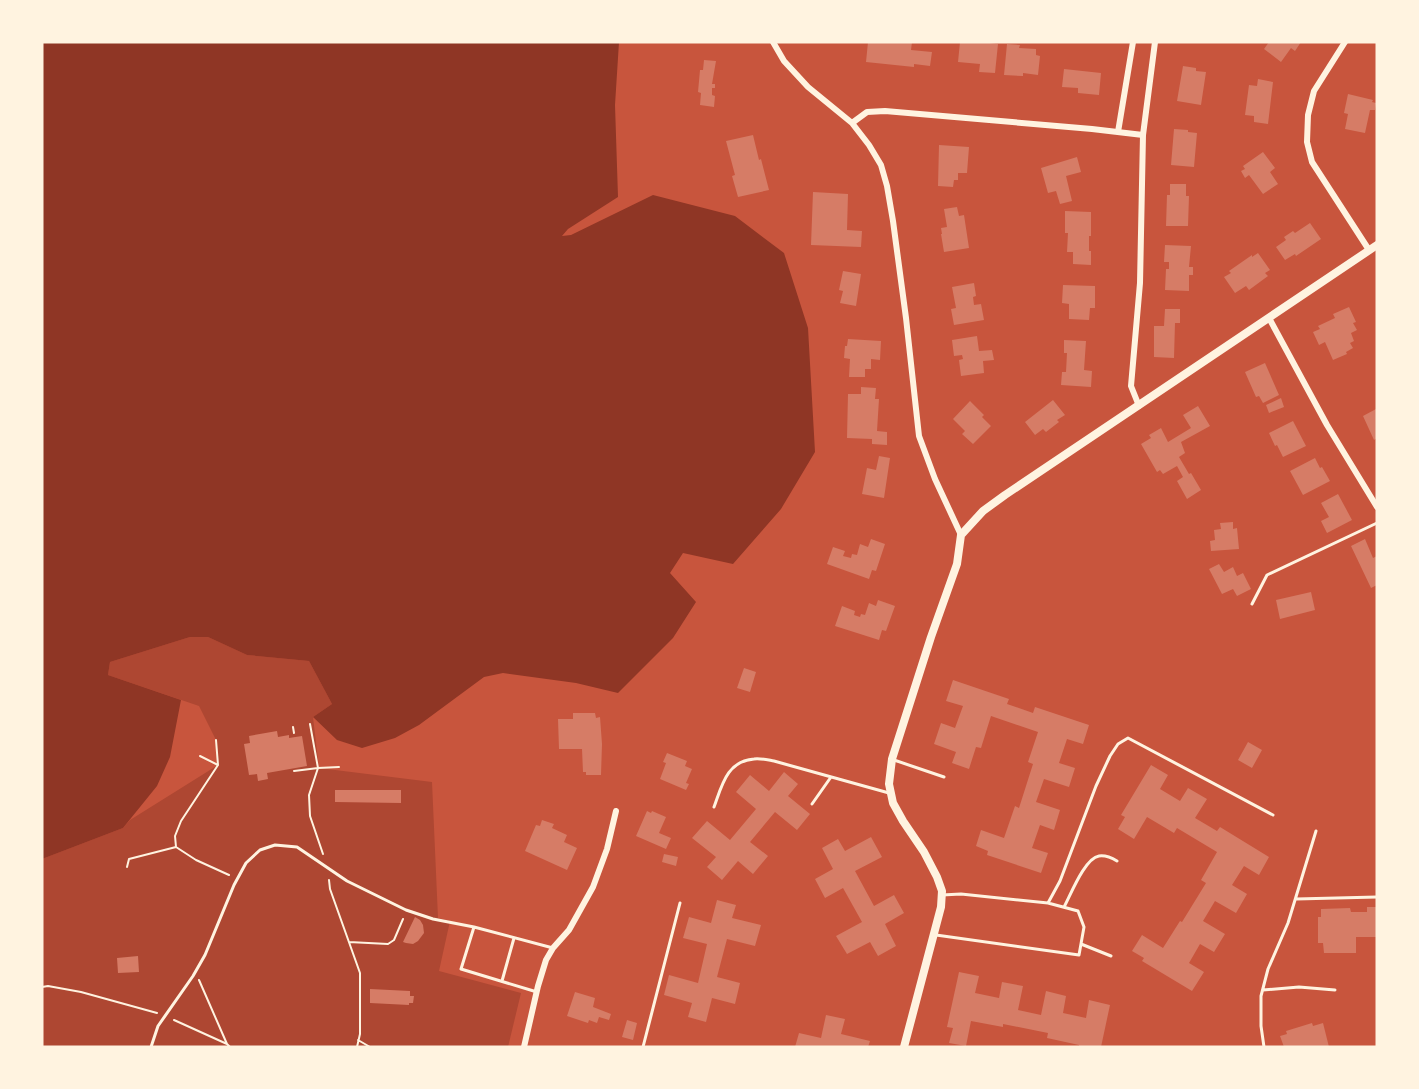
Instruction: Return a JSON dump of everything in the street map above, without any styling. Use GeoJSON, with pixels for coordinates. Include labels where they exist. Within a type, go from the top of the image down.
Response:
{"type":"FeatureCollection","features":[{"type":"Feature","properties":{"kind":"street"},"geometry":{"type":"LineString","coordinates":[[773,42],[784,61],[808,87],[852,123],[881,165],[887,186],[906,318],[919,436],[935,479],[961,535],[957,564],[892,759],[890,784],[893,803],[924,852],[937,877],[942,895],[942,907],[904,1047]]}},
{"type":"Feature","properties":{"kind":"street"},"geometry":{"type":"LineString","coordinates":[[1118,132],[1133,42]]}},
{"type":"Feature","properties":{"kind":"street"},"geometry":{"type":"LineString","coordinates":[[1139,406],[1131,386],[1140,283],[1143,135],[1155,42]]}},
{"type":"Feature","properties":{"kind":"street"},"geometry":{"type":"LineString","coordinates":[[961,535],[983,511],[1125,413],[1139,406],[1373,248],[1312,162],[1307,142],[1308,114],[1314,91],[1346,42]]}},
{"type":"Feature","properties":{"kind":"street"},"geometry":{"type":"LineString","coordinates":[[852,123],[867,112],[885,111],[1143,135]]}},
{"type":"Feature","properties":{"kind":"street"},"geometry":{"type":"LineString","coordinates":[[1269,318],[1327,425],[1377,507]]}},
{"type":"Feature","properties":{"kind":"street"},"geometry":{"type":"LineString","coordinates":[[524,1047],[546,960],[569,930],[593,886],[607,849],[616,811]]}},
{"type":"Feature","properties":{"kind":"lane"},"geometry":{"type":"LineString","coordinates":[[1252,604],[1267,575],[1377,523]]}},
{"type":"Feature","properties":{"kind":"lane"},"geometry":{"type":"LineString","coordinates":[[1048,903],[1060,880],[1110,756],[1118,744],[1128,738],[1273,815]]}},
{"type":"Feature","properties":{"kind":"lane"},"geometry":{"type":"LineString","coordinates":[[714,807],[728,772],[738,764],[754,759],[774,761],[891,793]]}},
{"type":"Feature","properties":{"kind":"lane"},"geometry":{"type":"LineString","coordinates":[[892,759],[944,777]]}},
{"type":"Feature","properties":{"kind":"lane"},"geometry":{"type":"LineString","coordinates":[[812,804],[831,777]]}},
{"type":"Feature","properties":{"kind":"lane"},"geometry":{"type":"LineString","coordinates":[[1264,1047],[1261,996],[1296,899],[1316,831]]}},
{"type":"Feature","properties":{"kind":"lane"},"geometry":{"type":"LineString","coordinates":[[151,1047],[158,1026],[205,955],[246,863],[260,850],[275,845],[297,847],[347,880],[406,910],[433,919],[474,927],[553,948]]}},
{"type":"Feature","properties":{"kind":"lane"},"geometry":{"type":"LineString","coordinates":[[1064,907],[1088,862],[1100,856],[1118,861]]}},
{"type":"Feature","properties":{"kind":"lane"},"geometry":{"type":"LineString","coordinates":[[934,935],[1079,955],[1084,927],[1078,911],[1048,903],[961,894],[942,895]]}},
{"type":"Feature","properties":{"kind":"lane"},"geometry":{"type":"LineString","coordinates":[[1296,899],[1377,897]]}},
{"type":"Feature","properties":{"kind":"lane"},"geometry":{"type":"LineString","coordinates":[[643,1047],[680,903]]}},
{"type":"Feature","properties":{"kind":"lane"},"geometry":{"type":"LineString","coordinates":[[474,927],[461,969],[537,992]]}},
{"type":"Feature","properties":{"kind":"lane"},"geometry":{"type":"LineString","coordinates":[[502,981],[514,938]]}},
{"type":"Feature","properties":{"kind":"lane"},"geometry":{"type":"LineString","coordinates":[[1081,944],[1112,956]]}},
{"type":"Feature","properties":{"kind":"lane"},"geometry":{"type":"LineString","coordinates":[[1263,990],[1299,987],[1335,990]]}},
{"type":"Feature","properties":{"kind":"path"},"geometry":{"type":"LineString","coordinates":[[310,724],[318,768],[309,795],[310,816],[328,867],[330,889],[360,973],[360,1034],[357,1047]]}},
{"type":"Feature","properties":{"kind":"path"},"geometry":{"type":"LineString","coordinates":[[292,727],[294,733]]}},
{"type":"Feature","properties":{"kind":"path"},"geometry":{"type":"LineString","coordinates":[[176,847],[175,836],[181,821],[218,765],[216,740]]}},
{"type":"Feature","properties":{"kind":"path"},"geometry":{"type":"LineString","coordinates":[[200,756],[218,765]]}},
{"type":"Feature","properties":{"kind":"path"},"geometry":{"type":"LineString","coordinates":[[294,771],[339,767]]}},
{"type":"Feature","properties":{"kind":"path"},"geometry":{"type":"LineString","coordinates":[[127,867],[129,858],[176,847],[196,860],[238,878]]}},
{"type":"Feature","properties":{"kind":"path"},"geometry":{"type":"LineString","coordinates":[[349,942],[388,944],[394,940],[406,910]]}},
{"type":"Feature","properties":{"kind":"path"},"geometry":{"type":"LineString","coordinates":[[195,973],[227,1044]]}},
{"type":"Feature","properties":{"kind":"path"},"geometry":{"type":"LineString","coordinates":[[42,987],[81,992],[165,1016],[230,1047]]}},
{"type":"Feature","properties":{"kind":"path"},"geometry":{"type":"LineString","coordinates":[[358,1040],[370,1047]]}},
{"type":"Feature","properties":{"kind":"shaded area"},"geometry":{"type":"Polygon","coordinates":[[[42,42],[619,42],[615,105],[618,197],[568,229],[562,236],[571,235],[653,195],[735,216],[784,253],[808,328],[815,452],[781,509],[733,564],[683,553],[670,573],[696,602],[673,638],[618,693],[576,683],[503,673],[484,677],[419,725],[395,738],[362,748],[337,740],[313,717],[332,704],[309,661],[247,655],[208,637],[190,637],[110,662],[108,675],[181,700],[170,757],[157,786],[123,828],[42,859],[42,42]]]}},
{"type":"Feature","properties":{"kind":"shaded area"},"geometry":{"type":"Polygon","coordinates":[[[190,637],[208,637],[247,655],[309,661],[332,704],[313,717],[319,768],[432,782],[438,918],[450,921],[439,971],[521,993],[508,1047],[42,1047],[42,859],[123,828],[130,820],[218,765],[216,740],[199,706],[108,675],[110,662],[190,637]]]}},
{"type":"Feature","properties":{"kind":"building"},"geometry":{"type":"Polygon","coordinates":[[[868,42],[912,42],[911,50],[932,52],[930,66],[914,64],[914,67],[866,62],[868,42]]]}},
{"type":"Feature","properties":{"kind":"building"},"geometry":{"type":"Polygon","coordinates":[[[960,42],[998,44],[995,73],[979,72],[980,64],[958,62],[960,42]]]}},
{"type":"Feature","properties":{"kind":"building"},"geometry":{"type":"Polygon","coordinates":[[[1269,42],[1301,42],[1295,51],[1291,48],[1281,62],[1264,49],[1269,42]]]}},
{"type":"Feature","properties":{"kind":"building"},"geometry":{"type":"Polygon","coordinates":[[[1007,44],[1020,45],[1019,48],[1036,49],[1036,55],[1040,56],[1038,75],[1023,73],[1023,76],[1004,75],[1007,44]]]}},
{"type":"Feature","properties":{"kind":"building"},"geometry":{"type":"Polygon","coordinates":[[[704,60],[716,61],[712,84],[715,84],[715,88],[712,88],[712,95],[715,96],[714,107],[700,105],[701,93],[698,92],[700,70],[703,70],[704,60]]]}},
{"type":"Feature","properties":{"kind":"building"},"geometry":{"type":"Polygon","coordinates":[[[1183,66],[1206,72],[1201,105],[1177,101],[1183,66]]]}},
{"type":"Feature","properties":{"kind":"building"},"geometry":{"type":"Polygon","coordinates":[[[1064,69],[1101,73],[1099,95],[1078,93],[1078,88],[1062,87],[1064,69]]]}},
{"type":"Feature","properties":{"kind":"building"},"geometry":{"type":"Polygon","coordinates":[[[1258,79],[1273,82],[1268,124],[1254,122],[1254,116],[1245,115],[1249,85],[1257,86],[1258,79]]]}},
{"type":"Feature","properties":{"kind":"building"},"geometry":{"type":"Polygon","coordinates":[[[1348,94],[1373,100],[1372,102],[1376,103],[1375,110],[1370,110],[1365,133],[1345,129],[1348,114],[1344,113],[1348,94]]]}},
{"type":"Feature","properties":{"kind":"building"},"geometry":{"type":"Polygon","coordinates":[[[1174,129],[1197,133],[1194,167],[1171,165],[1174,129]]]}},
{"type":"Feature","properties":{"kind":"building"},"geometry":{"type":"Polygon","coordinates":[[[753,135],[769,190],[738,197],[726,141],[753,135]]]}},
{"type":"Feature","properties":{"kind":"building"},"geometry":{"type":"Polygon","coordinates":[[[939,145],[969,147],[967,173],[958,173],[958,180],[954,180],[953,187],[938,186],[939,145]]]}},
{"type":"Feature","properties":{"kind":"building"},"geometry":{"type":"Polygon","coordinates":[[[1263,152],[1275,168],[1270,172],[1278,184],[1263,194],[1249,175],[1245,178],[1241,171],[1245,169],[1243,166],[1263,152]]]}},
{"type":"Feature","properties":{"kind":"building"},"geometry":{"type":"Polygon","coordinates":[[[1077,157],[1081,172],[1066,176],[1072,201],[1060,204],[1056,191],[1048,193],[1041,168],[1077,157]]]}},
{"type":"Feature","properties":{"kind":"building"},"geometry":{"type":"Polygon","coordinates":[[[1170,184],[1186,184],[1186,196],[1189,196],[1188,226],[1166,226],[1167,195],[1170,195],[1170,184]]]}},
{"type":"Feature","properties":{"kind":"building"},"geometry":{"type":"Polygon","coordinates":[[[813,192],[848,194],[847,230],[862,231],[861,247],[811,245],[813,192]]]}},
{"type":"Feature","properties":{"kind":"building"},"geometry":{"type":"Polygon","coordinates":[[[957,207],[959,216],[964,215],[969,248],[944,252],[941,228],[947,227],[944,209],[957,207]]]}},
{"type":"Feature","properties":{"kind":"building"},"geometry":{"type":"Polygon","coordinates":[[[1065,211],[1091,212],[1089,251],[1091,251],[1091,265],[1073,264],[1073,252],[1067,252],[1068,233],[1065,233],[1065,211]]]}},
{"type":"Feature","properties":{"kind":"building"},"geometry":{"type":"Polygon","coordinates":[[[1310,223],[1321,239],[1296,256],[1295,254],[1285,260],[1276,247],[1286,240],[1284,237],[1310,223]]]}},
{"type":"Feature","properties":{"kind":"building"},"geometry":{"type":"Polygon","coordinates":[[[1165,245],[1191,246],[1189,267],[1193,267],[1193,275],[1189,275],[1189,291],[1165,290],[1166,269],[1169,269],[1169,262],[1164,262],[1165,245]]]}},
{"type":"Feature","properties":{"kind":"building"},"geometry":{"type":"Polygon","coordinates":[[[1258,253],[1270,270],[1265,273],[1268,276],[1249,290],[1246,286],[1235,293],[1224,277],[1231,273],[1229,271],[1258,253]]]}},
{"type":"Feature","properties":{"kind":"building"},"geometry":{"type":"Polygon","coordinates":[[[843,271],[861,274],[856,306],[840,303],[843,291],[839,290],[843,271]]]}},
{"type":"Feature","properties":{"kind":"building"},"geometry":{"type":"Polygon","coordinates":[[[974,283],[976,296],[973,297],[974,305],[981,304],[984,320],[954,325],[951,309],[956,308],[952,287],[974,283]]]}},
{"type":"Feature","properties":{"kind":"building"},"geometry":{"type":"Polygon","coordinates":[[[1063,285],[1095,286],[1095,308],[1090,308],[1089,320],[1069,319],[1069,304],[1062,303],[1063,285]]]}},
{"type":"Feature","properties":{"kind":"building"},"geometry":{"type":"Polygon","coordinates":[[[1349,307],[1357,330],[1351,333],[1354,341],[1350,343],[1353,348],[1346,352],[1347,354],[1333,360],[1325,342],[1319,345],[1313,332],[1320,329],[1318,326],[1335,318],[1333,314],[1349,307]]]}},
{"type":"Feature","properties":{"kind":"building"},"geometry":{"type":"Polygon","coordinates":[[[1165,309],[1180,309],[1180,323],[1175,323],[1174,358],[1154,357],[1154,326],[1164,326],[1165,309]]]}},
{"type":"Feature","properties":{"kind":"building"},"geometry":{"type":"Polygon","coordinates":[[[977,336],[979,351],[992,350],[994,360],[983,361],[984,373],[961,376],[959,360],[963,359],[962,355],[954,356],[952,340],[977,336]]]}},
{"type":"Feature","properties":{"kind":"building"},"geometry":{"type":"Polygon","coordinates":[[[848,339],[881,341],[880,360],[871,359],[871,369],[865,369],[865,377],[849,377],[850,359],[844,358],[848,339]]]}},
{"type":"Feature","properties":{"kind":"building"},"geometry":{"type":"Polygon","coordinates":[[[1064,340],[1086,341],[1084,370],[1092,371],[1091,387],[1061,385],[1062,372],[1066,372],[1067,353],[1064,353],[1064,340]]]}},
{"type":"Feature","properties":{"kind":"building"},"geometry":{"type":"Polygon","coordinates":[[[1265,363],[1279,395],[1263,403],[1259,396],[1256,397],[1245,372],[1265,363]]]}},
{"type":"Feature","properties":{"kind":"building"},"geometry":{"type":"Polygon","coordinates":[[[861,387],[876,388],[875,399],[879,399],[877,431],[887,432],[887,445],[872,444],[872,439],[847,438],[848,394],[861,394],[861,387]]]}},
{"type":"Feature","properties":{"kind":"building"},"geometry":{"type":"Polygon","coordinates":[[[1281,398],[1284,407],[1269,413],[1266,405],[1281,398]]]}},
{"type":"Feature","properties":{"kind":"building"},"geometry":{"type":"Polygon","coordinates":[[[1053,400],[1065,415],[1046,432],[1043,429],[1035,435],[1025,422],[1053,400]]]}},
{"type":"Feature","properties":{"kind":"building"},"geometry":{"type":"Polygon","coordinates":[[[970,401],[991,426],[973,444],[962,434],[965,431],[953,419],[970,401]]]}},
{"type":"Feature","properties":{"kind":"building"},"geometry":{"type":"Polygon","coordinates":[[[1198,406],[1210,426],[1181,442],[1185,453],[1179,457],[1201,490],[1187,499],[1177,481],[1183,477],[1177,466],[1163,474],[1160,470],[1157,472],[1141,444],[1151,438],[1149,435],[1161,428],[1168,442],[1191,428],[1183,415],[1198,406]]]}},
{"type":"Feature","properties":{"kind":"building"},"geometry":{"type":"Polygon","coordinates":[[[1376,409],[1377,438],[1374,440],[1363,416],[1376,409]]]}},
{"type":"Feature","properties":{"kind":"building"},"geometry":{"type":"Polygon","coordinates":[[[1293,421],[1306,446],[1283,457],[1269,433],[1293,421]]]}},
{"type":"Feature","properties":{"kind":"building"},"geometry":{"type":"Polygon","coordinates":[[[879,456],[890,458],[884,498],[862,494],[867,468],[876,470],[879,456]]]}},
{"type":"Feature","properties":{"kind":"building"},"geometry":{"type":"Polygon","coordinates":[[[1315,458],[1330,481],[1303,495],[1290,471],[1315,458]]]}},
{"type":"Feature","properties":{"kind":"building"},"geometry":{"type":"Polygon","coordinates":[[[1338,494],[1352,520],[1327,533],[1321,521],[1329,517],[1321,503],[1338,494]]]}},
{"type":"Feature","properties":{"kind":"building"},"geometry":{"type":"Polygon","coordinates":[[[1233,522],[1233,529],[1237,528],[1239,549],[1211,551],[1210,541],[1215,540],[1214,530],[1221,529],[1220,523],[1233,522]]]}},
{"type":"Feature","properties":{"kind":"building"},"geometry":{"type":"Polygon","coordinates":[[[871,539],[885,544],[876,571],[872,570],[869,579],[827,564],[833,547],[845,551],[843,556],[851,558],[852,554],[857,555],[860,544],[868,547],[871,539]]]}},
{"type":"Feature","properties":{"kind":"building"},"geometry":{"type":"Polygon","coordinates":[[[1365,539],[1373,558],[1377,556],[1377,585],[1371,588],[1351,546],[1365,539]]]}},
{"type":"Feature","properties":{"kind":"building"},"geometry":{"type":"Polygon","coordinates":[[[1219,564],[1224,572],[1233,567],[1237,576],[1243,573],[1251,589],[1237,596],[1233,589],[1222,594],[1209,569],[1219,564]]]}},
{"type":"Feature","properties":{"kind":"building"},"geometry":{"type":"Polygon","coordinates":[[[1311,592],[1315,610],[1280,619],[1276,600],[1311,592]]]}},
{"type":"Feature","properties":{"kind":"building"},"geometry":{"type":"Polygon","coordinates":[[[878,600],[895,606],[886,631],[882,630],[879,640],[835,626],[842,606],[855,611],[854,615],[860,617],[861,614],[865,615],[869,603],[876,606],[878,600]]]}},
{"type":"Feature","properties":{"kind":"building"},"geometry":{"type":"Polygon","coordinates":[[[744,668],[756,672],[750,692],[737,688],[744,668]]]}},
{"type":"Feature","properties":{"kind":"building"},"geometry":{"type":"Polygon","coordinates":[[[953,680],[1009,699],[1007,704],[1033,713],[1035,707],[1089,725],[1083,744],[1067,739],[1059,763],[1075,768],[1069,787],[1044,779],[1036,802],[1060,810],[1054,830],[1040,825],[1032,848],[1048,853],[1041,873],[987,855],[988,851],[976,846],[981,830],[1004,838],[1015,806],[1019,808],[1033,764],[1028,762],[1038,732],[991,716],[981,748],[976,747],[969,769],[952,763],[956,752],[934,744],[941,723],[955,728],[963,706],[946,701],[953,680]]]}},
{"type":"Feature","properties":{"kind":"building"},"geometry":{"type":"Polygon","coordinates":[[[573,713],[595,713],[596,718],[600,717],[601,775],[586,775],[586,772],[583,772],[582,749],[559,749],[558,719],[573,719],[573,713]]]}},
{"type":"Feature","properties":{"kind":"building"},"geometry":{"type":"Polygon","coordinates":[[[277,731],[278,737],[302,736],[307,766],[267,773],[268,779],[258,781],[257,774],[249,775],[244,744],[250,743],[249,736],[277,731]]]}},
{"type":"Feature","properties":{"kind":"building"},"geometry":{"type":"Polygon","coordinates":[[[1248,742],[1262,750],[1252,768],[1238,760],[1248,742]]]}},
{"type":"Feature","properties":{"kind":"building"},"geometry":{"type":"Polygon","coordinates":[[[667,753],[687,761],[685,766],[692,769],[686,783],[689,784],[686,790],[660,779],[667,753]]]}},
{"type":"Feature","properties":{"kind":"building"},"geometry":{"type":"Polygon","coordinates":[[[1151,765],[1168,775],[1160,789],[1180,801],[1188,788],[1207,799],[1195,818],[1217,831],[1220,827],[1269,857],[1259,875],[1244,866],[1232,885],[1247,894],[1236,913],[1215,901],[1203,921],[1225,934],[1214,952],[1200,944],[1189,963],[1204,972],[1192,991],[1142,961],[1144,958],[1132,951],[1142,935],[1163,948],[1206,883],[1201,880],[1217,852],[1177,828],[1174,833],[1147,817],[1134,839],[1118,829],[1125,817],[1121,815],[1151,765]]]}},
{"type":"Feature","properties":{"kind":"building"},"geometry":{"type":"Polygon","coordinates":[[[784,772],[798,784],[788,796],[810,814],[797,830],[775,812],[750,842],[768,856],[753,874],[738,861],[722,880],[707,867],[716,857],[692,838],[707,821],[730,840],[756,809],[736,792],[750,775],[769,791],[784,772]]]}},
{"type":"Feature","properties":{"kind":"building"},"geometry":{"type":"Polygon","coordinates":[[[335,790],[401,790],[401,803],[335,802],[335,790]]]}},
{"type":"Feature","properties":{"kind":"building"},"geometry":{"type":"Polygon","coordinates":[[[647,811],[666,817],[659,833],[671,838],[666,849],[636,836],[647,811]]]}},
{"type":"Feature","properties":{"kind":"building"},"geometry":{"type":"Polygon","coordinates":[[[542,820],[554,824],[552,828],[567,835],[564,842],[577,848],[567,870],[525,851],[536,825],[540,826],[542,820]]]}},
{"type":"Feature","properties":{"kind":"building"},"geometry":{"type":"Polygon","coordinates":[[[871,837],[882,857],[855,871],[874,906],[894,895],[904,913],[885,924],[896,946],[878,956],[870,942],[847,954],[836,936],[862,922],[843,888],[825,898],[815,879],[833,869],[822,848],[838,839],[845,851],[871,837]]]}},
{"type":"Feature","properties":{"kind":"building"},"geometry":{"type":"Polygon","coordinates":[[[664,854],[678,857],[676,866],[662,862],[664,854]]]}},
{"type":"Feature","properties":{"kind":"building"},"geometry":{"type":"Polygon","coordinates":[[[717,900],[736,905],[732,918],[761,925],[755,946],[727,939],[717,977],[740,983],[735,1004],[712,998],[706,1022],[688,1017],[692,1003],[664,995],[669,975],[698,983],[707,944],[683,938],[689,917],[711,923],[717,900]]]}},
{"type":"Feature","properties":{"kind":"building"},"geometry":{"type":"Polygon","coordinates":[[[1367,907],[1377,907],[1377,937],[1356,937],[1356,953],[1324,953],[1323,943],[1318,943],[1318,917],[1321,917],[1321,909],[1350,908],[1351,912],[1367,912],[1367,907]]]}},
{"type":"Feature","properties":{"kind":"building"},"geometry":{"type":"Polygon","coordinates":[[[415,917],[423,925],[424,933],[413,944],[403,942],[415,917]]]}},
{"type":"Feature","properties":{"kind":"building"},"geometry":{"type":"Polygon","coordinates":[[[138,956],[139,972],[118,973],[117,958],[138,956]]]}},
{"type":"Feature","properties":{"kind":"building"},"geometry":{"type":"Polygon","coordinates":[[[959,972],[979,976],[975,993],[999,998],[1002,982],[1023,986],[1018,1010],[1041,1015],[1046,991],[1066,996],[1063,1013],[1086,1018],[1089,1000],[1110,1005],[1101,1047],[1079,1047],[1079,1045],[1047,1038],[1048,1033],[1003,1024],[1003,1027],[971,1021],[966,1046],[949,1043],[953,1028],[947,1027],[959,972]]]}},
{"type":"Feature","properties":{"kind":"building"},"geometry":{"type":"Polygon","coordinates":[[[370,989],[410,991],[410,996],[414,996],[413,1003],[409,1005],[370,1003],[370,989]]]}},
{"type":"Feature","properties":{"kind":"building"},"geometry":{"type":"Polygon","coordinates":[[[575,992],[595,998],[593,1007],[611,1014],[609,1020],[599,1017],[597,1023],[589,1020],[588,1023],[567,1016],[575,992]]]}},
{"type":"Feature","properties":{"kind":"building"},"geometry":{"type":"Polygon","coordinates":[[[826,1015],[845,1019],[841,1034],[870,1041],[868,1047],[795,1047],[799,1033],[821,1038],[826,1015]]]}},
{"type":"Feature","properties":{"kind":"building"},"geometry":{"type":"Polygon","coordinates":[[[627,1020],[637,1023],[633,1040],[622,1037],[627,1020]]]}},
{"type":"Feature","properties":{"kind":"building"},"geometry":{"type":"Polygon","coordinates":[[[1312,1023],[1313,1026],[1323,1023],[1329,1047],[1284,1047],[1280,1036],[1287,1034],[1286,1031],[1312,1023]]]}}]}
